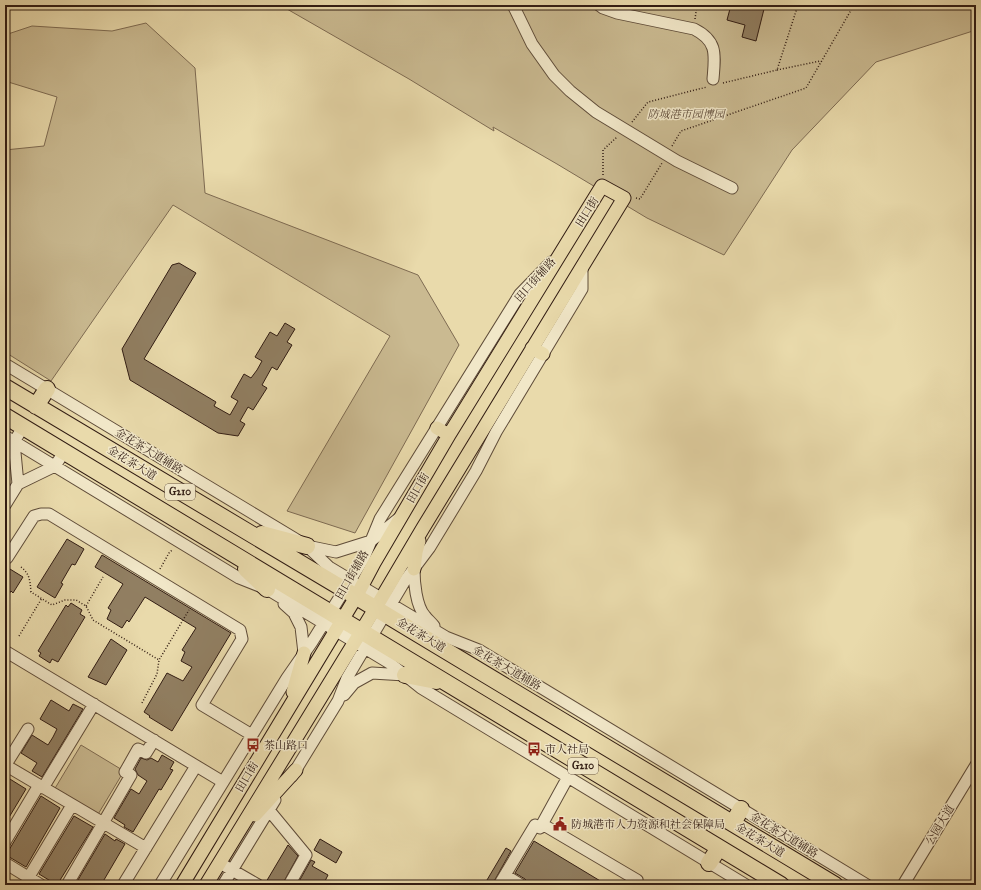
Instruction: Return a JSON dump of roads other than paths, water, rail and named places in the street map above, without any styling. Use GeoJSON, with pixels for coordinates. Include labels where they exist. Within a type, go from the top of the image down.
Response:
{"type":"FeatureCollection","features":[{"type":"Feature","properties":{"kind":"highway","name":"金花茶大道"},"geometry":{"type":"LineString","coordinates":[[5,387],[241,528],[353,588],[835,885]]}},
{"type":"Feature","properties":{"kind":"highway"},"geometry":{"type":"LineString","coordinates":[[36,406],[46,389]]}},
{"type":"Feature","properties":{"kind":"highway","name":"G210"},"geometry":{"type":"LineString","coordinates":[[5,416],[221,546],[363,640],[448,684],[781,885]]}},
{"type":"Feature","properties":{"kind":"highway"},"geometry":{"type":"LineString","coordinates":[[241,528],[307,546]]}},
{"type":"Feature","properties":{"kind":"highway"},"geometry":{"type":"LineString","coordinates":[[221,546],[267,589]]}},
{"type":"Feature","properties":{"kind":"highway"},"geometry":{"type":"LineString","coordinates":[[405,675],[448,684]]}},
{"type":"Feature","properties":{"kind":"highway"},"geometry":{"type":"LineString","coordinates":[[733,823],[741,809]]}},
{"type":"Feature","properties":{"kind":"highway"},"geometry":{"type":"LineString","coordinates":[[709,863],[718,848]]}},
{"type":"Feature","properties":{"kind":"main road","name":"田口街"},"geometry":{"type":"LineString","coordinates":[[182,885],[289,708],[333,621],[353,588],[374,563],[450,435],[602,186],[624,198],[582,265],[537,351],[423,528],[383,606],[363,640],[235,837],[206,885]]}},
{"type":"Feature","properties":{"kind":"main road"},"geometry":{"type":"LineString","coordinates":[[437,428],[450,435]]}},
{"type":"Feature","properties":{"kind":"main road"},"geometry":{"type":"LineString","coordinates":[[414,569],[416,552],[423,528]]}},
{"type":"Feature","properties":{"kind":"main road"},"geometry":{"type":"LineString","coordinates":[[289,708],[304,653]]}},
{"type":"Feature","properties":{"kind":"main road"},"geometry":{"type":"LineString","coordinates":[[235,837],[296,770]]}},
{"type":"Feature","properties":{"kind":"street"},"geometry":{"type":"LineString","coordinates":[[513,5],[516,14],[532,44],[554,75],[570,91],[596,112],[666,155],[732,188]]}},
{"type":"Feature","properties":{"kind":"street"},"geometry":{"type":"LineString","coordinates":[[599,5],[617,13],[694,29],[702,33],[709,39],[714,48],[713,84]]}},
{"type":"Feature","properties":{"kind":"street","name":"田口街辅路"},"geometry":{"type":"LineString","coordinates":[[353,588],[380,519],[520,294],[563,250]]}},
{"type":"Feature","properties":{"kind":"street"},"geometry":{"type":"LineString","coordinates":[[383,606],[430,547],[476,471],[537,351]]}},
{"type":"Feature","properties":{"kind":"street","name":"金花茶大道辅路"},"geometry":{"type":"LineString","coordinates":[[5,364],[307,546],[353,588]]}},
{"type":"Feature","properties":{"kind":"street"},"geometry":{"type":"LineString","coordinates":[[10,439],[23,427]]}},
{"type":"Feature","properties":{"kind":"street"},"geometry":{"type":"LineString","coordinates":[[10,439],[239,578],[267,589],[333,621],[304,653],[287,678],[160,885]]}},
{"type":"Feature","properties":{"kind":"street"},"geometry":{"type":"LineString","coordinates":[[10,439],[18,484]]}},
{"type":"Feature","properties":{"kind":"street"},"geometry":{"type":"LineString","coordinates":[[5,504],[18,484],[55,466],[64,452]]}},
{"type":"Feature","properties":{"kind":"street"},"geometry":{"type":"LineString","coordinates":[[5,557],[7,558],[34,516],[49,514],[240,630],[242,639],[202,704],[252,735]]}},
{"type":"Feature","properties":{"kind":"street"},"geometry":{"type":"LineString","coordinates":[[307,546],[336,552],[371,541],[401,517]]}},
{"type":"Feature","properties":{"kind":"street"},"geometry":{"type":"LineString","coordinates":[[414,569],[414,581],[417,598],[424,615],[446,637]]}},
{"type":"Feature","properties":{"kind":"street"},"geometry":{"type":"LineString","coordinates":[[267,589],[294,613],[301,627],[304,653]]}},
{"type":"Feature","properties":{"kind":"street","name":"金花茶大道辅路"},"geometry":{"type":"LineString","coordinates":[[383,606],[446,637],[479,650],[867,885]]}},
{"type":"Feature","properties":{"kind":"street"},"geometry":{"type":"LineString","coordinates":[[222,885],[268,809],[296,770],[338,701],[363,640],[421,688],[746,885]]}},
{"type":"Feature","properties":{"kind":"street"},"geometry":{"type":"LineString","coordinates":[[6,655],[94,704],[223,782]]}},
{"type":"Feature","properties":{"kind":"street"},"geometry":{"type":"LineString","coordinates":[[338,701],[354,683],[372,673],[405,675]]}},
{"type":"Feature","properties":{"kind":"street"},"geometry":{"type":"LineString","coordinates":[[5,842],[94,704]]}},
{"type":"Feature","properties":{"kind":"street"},"geometry":{"type":"LineString","coordinates":[[28,729],[5,765],[146,848]]}},
{"type":"Feature","properties":{"kind":"street"},"geometry":{"type":"LineString","coordinates":[[68,885],[131,775],[125,772],[138,748],[146,753],[154,740]]}},
{"type":"Feature","properties":{"kind":"street","name":"公园大道"},"geometry":{"type":"LineString","coordinates":[[903,885],[976,765]]}},
{"type":"Feature","properties":{"kind":"street"},"geometry":{"type":"LineString","coordinates":[[123,885],[196,766]]}},
{"type":"Feature","properties":{"kind":"street"},"geometry":{"type":"LineString","coordinates":[[521,885],[502,880],[535,825],[540,828],[568,777]]}},
{"type":"Feature","properties":{"kind":"street"},"geometry":{"type":"LineString","coordinates":[[26,881],[72,805]]}},
{"type":"Feature","properties":{"kind":"street"},"geometry":{"type":"LineString","coordinates":[[268,809],[306,855],[289,885]]}},
{"type":"Feature","properties":{"kind":"street"},"geometry":{"type":"LineString","coordinates":[[542,824],[637,880],[635,885]]}},
{"type":"Feature","properties":{"kind":"street"},"geometry":{"type":"LineString","coordinates":[[220,862],[258,885]]}},
{"type":"Feature","properties":{"kind":"street"},"geometry":{"type":"LineString","coordinates":[[5,863],[26,881],[41,885]]}},
{"type":"Feature","properties":{"kind":"place","name":"茶山路口"},"geometry":{"type":"Point","coordinates":[253,745]}},
{"type":"Feature","properties":{"kind":"place","name":"市人社局"},"geometry":{"type":"Point","coordinates":[534,749]}},
{"type":"Feature","properties":{"kind":"place","name":"防城港市人力资源和社会保障局"},"geometry":{"type":"Point","coordinates":[560,824]}},
{"type":"Feature","properties":{"kind":"park label","name":"防城港市园博园"},"geometry":{"type":"Point","coordinates":[686,114]}}]}
